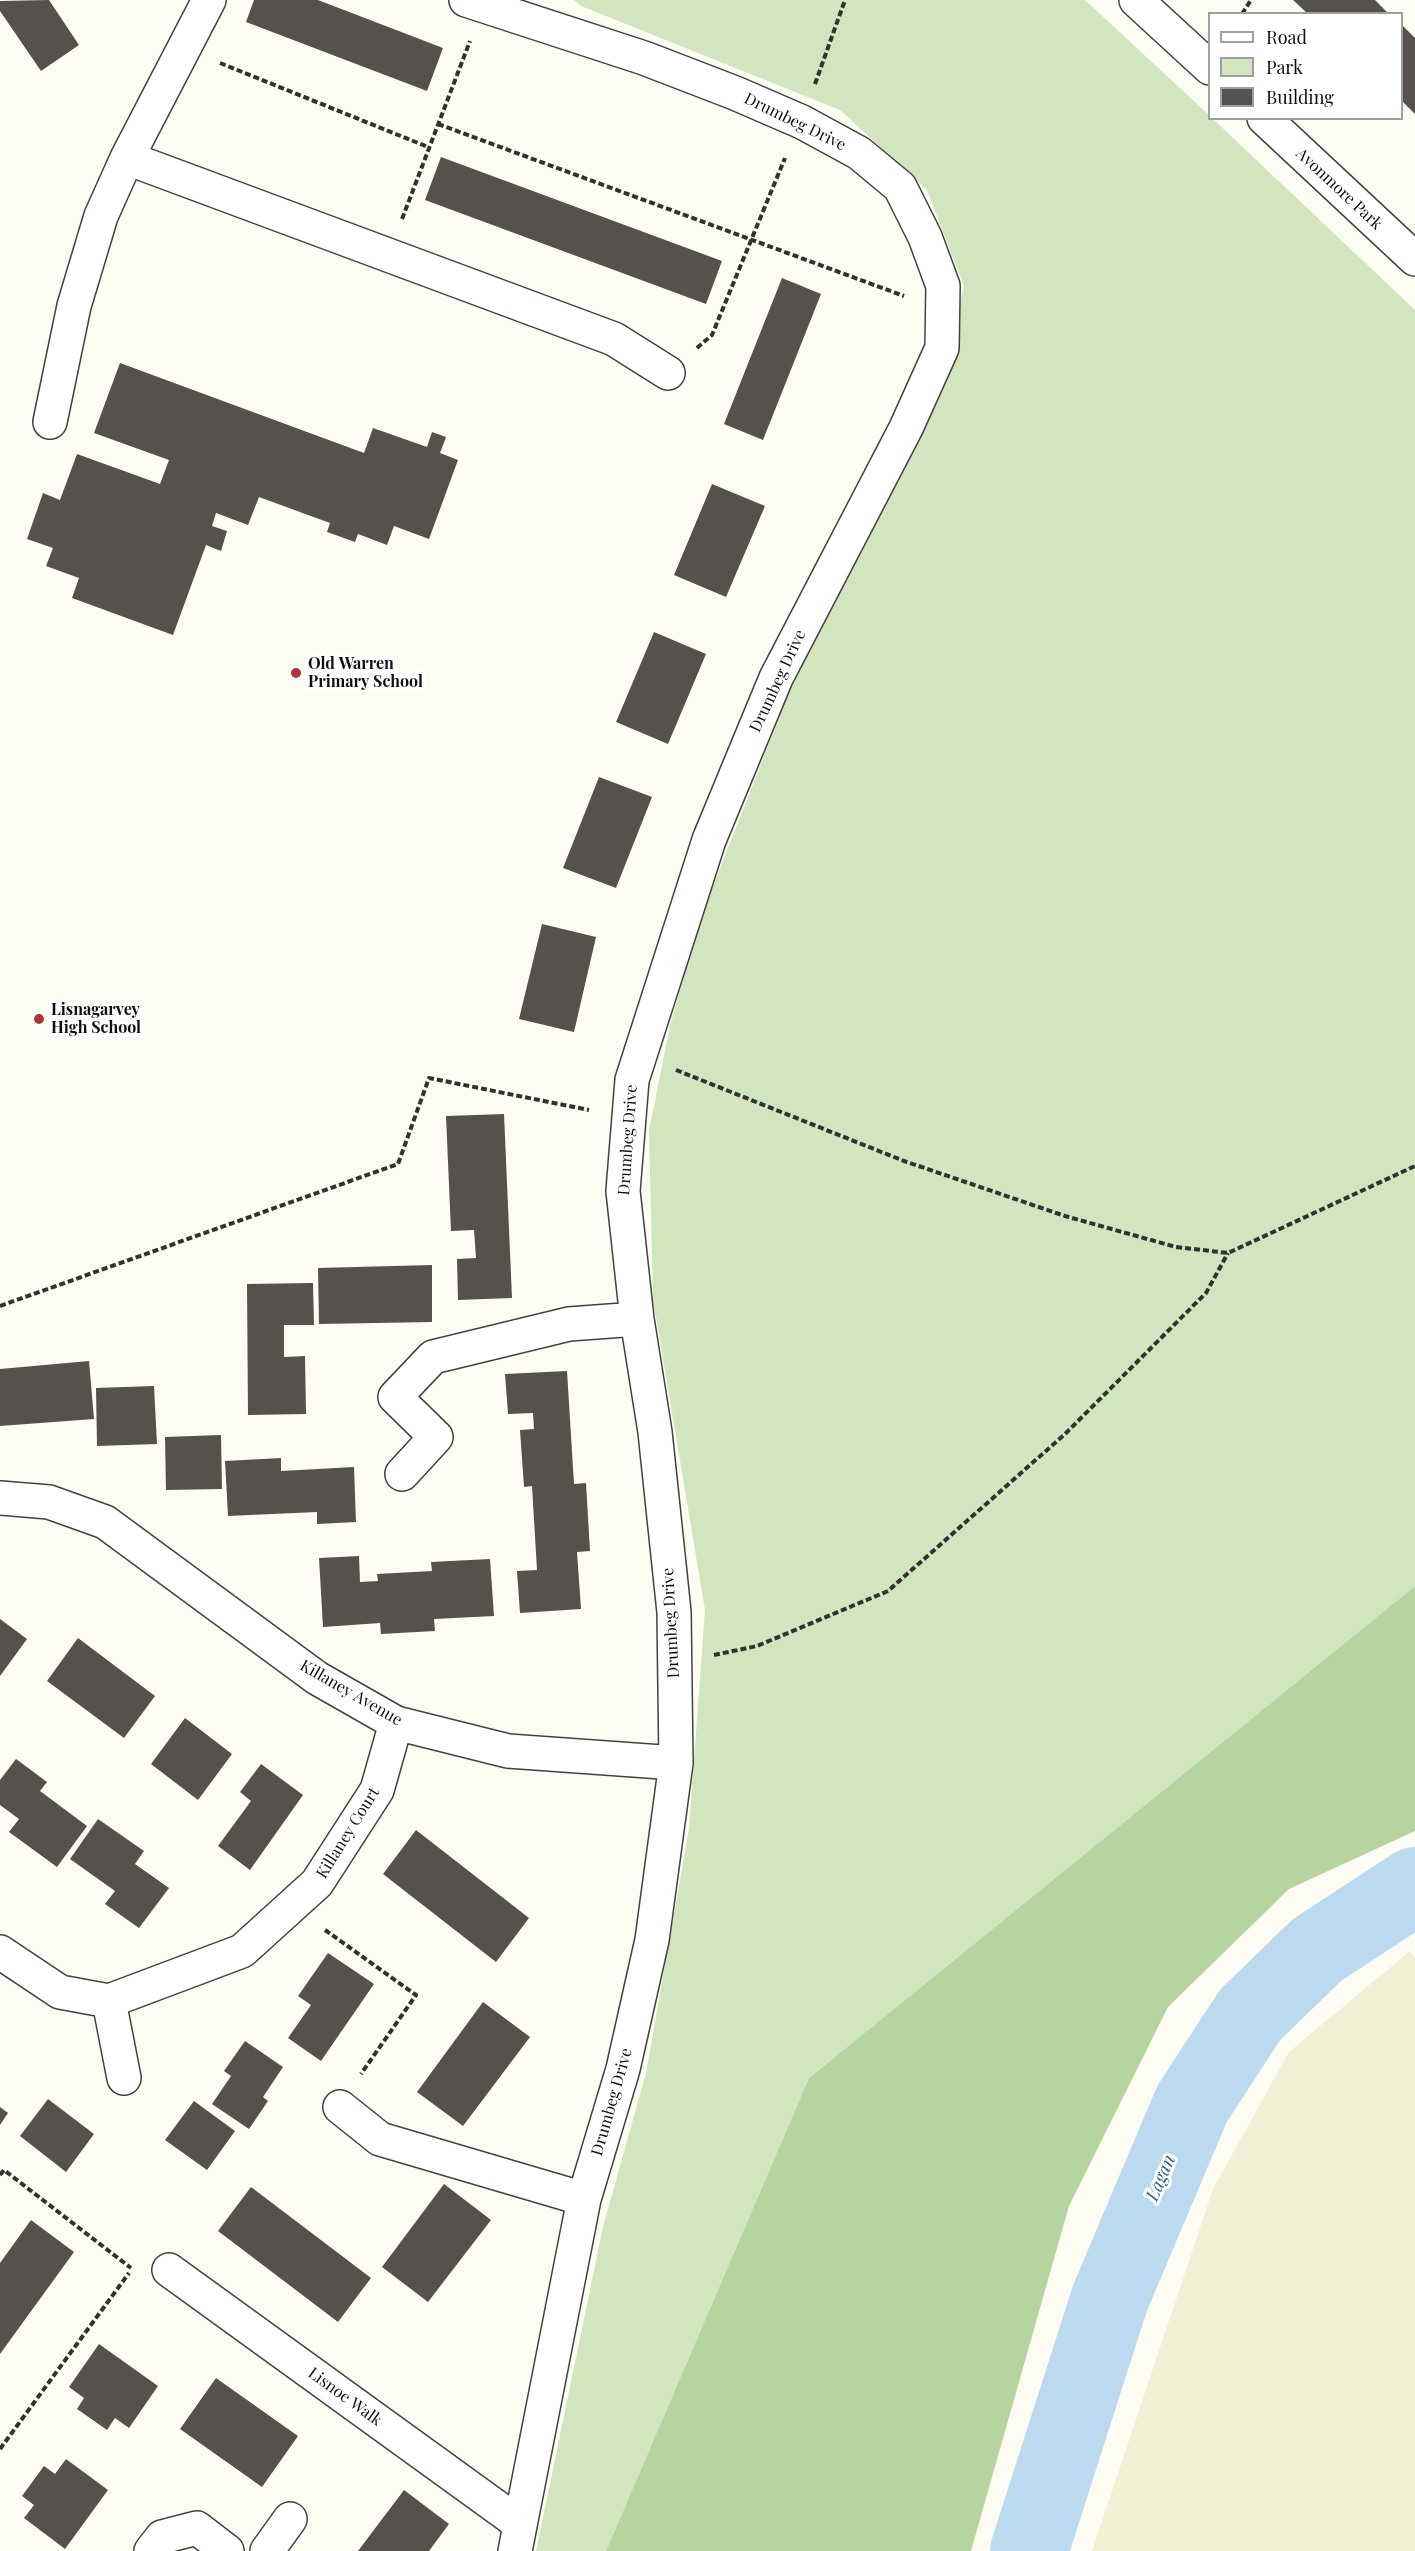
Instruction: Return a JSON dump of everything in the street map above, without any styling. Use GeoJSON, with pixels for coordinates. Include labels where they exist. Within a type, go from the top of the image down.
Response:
{"type":"FeatureCollection","features":[{"type":"Feature","properties":{"kind":"street"},"geometry":{"type":"LineString","coordinates":[[50,422],[74,306],[101,216],[127,158],[209,0]]}},
{"type":"Feature","properties":{"kind":"street"},"geometry":{"type":"LineString","coordinates":[[1136,0],[1208,67]]}},
{"type":"Feature","properties":{"kind":"street","name":"Drumbeg Drive"},"geometry":{"type":"LineString","coordinates":[[483,3],[644,58],[802,122],[859,153],[900,186],[925,237],[943,286],[942,348],[906,428],[776,678],[709,840],[632,1080],[623,1191],[637,1319],[655,1432],[674,1612],[676,1763],[652,1940],[623,2069],[584,2199],[518,2537]]}},
{"type":"Feature","properties":{"kind":"street","name":"Avonmore Park"},"geometry":{"type":"LineString","coordinates":[[1266,120],[1415,259]]}},
{"type":"Feature","properties":{"kind":"street"},"geometry":{"type":"LineString","coordinates":[[127,158],[614,339],[668,373]]}},
{"type":"Feature","properties":{"kind":"street"},"geometry":{"type":"LineString","coordinates":[[402,1474],[436,1437],[395,1397],[433,1357],[569,1324],[637,1319]]}},
{"type":"Feature","properties":{"kind":"street","name":"Killaney Avenue"},"geometry":{"type":"LineString","coordinates":[[0,1498],[49,1502],[105,1522],[317,1678],[396,1723],[508,1751],[676,1763]]}},
{"type":"Feature","properties":{"kind":"street","name":"Killaney Court"},"geometry":{"type":"LineString","coordinates":[[109,2001],[242,1951],[317,1883],[377,1790],[396,1723]]}},
{"type":"Feature","properties":{"kind":"street"},"geometry":{"type":"LineString","coordinates":[[0,1952],[60,1992],[109,2001],[124,2078]]}},
{"type":"Feature","properties":{"kind":"street"},"geometry":{"type":"LineString","coordinates":[[340,2107],[380,2139],[584,2199]]}},
{"type":"Feature","properties":{"kind":"street","name":"Lisnoe Walk"},"geometry":{"type":"LineString","coordinates":[[169,2270],[518,2537]]}},
{"type":"Feature","properties":{"kind":"street"},"geometry":{"type":"LineString","coordinates":[[267,2551],[290,2519]]}},
{"type":"Feature","properties":{"kind":"street"},"geometry":{"type":"LineString","coordinates":[[151,2551],[162,2537],[197,2528],[227,2551]]}},
{"type":"Feature","properties":{"kind":"path"},"geometry":{"type":"LineString","coordinates":[[668,373],[712,335],[802,122],[845,0]]}},
{"type":"Feature","properties":{"kind":"path"},"geometry":{"type":"LineString","coordinates":[[389,255],[483,3]]}},
{"type":"Feature","properties":{"kind":"path"},"geometry":{"type":"LineString","coordinates":[[184,48],[428,147]]}},
{"type":"Feature","properties":{"kind":"path"},"geometry":{"type":"LineString","coordinates":[[438,124],[943,309]]}},
{"type":"Feature","properties":{"kind":"path"},"geometry":{"type":"LineString","coordinates":[[639,1056],[904,1161],[1065,1216],[1176,1247],[1228,1252],[1415,1166]]}},
{"type":"Feature","properties":{"kind":"path"},"geometry":{"type":"LineString","coordinates":[[0,1306],[398,1164],[429,1078],[628,1117]]}},
{"type":"Feature","properties":{"kind":"path"},"geometry":{"type":"LineString","coordinates":[[674,1664],[757,1646],[888,1591],[1065,1434],[1206,1293],[1228,1252]]}},
{"type":"Feature","properties":{"kind":"path"},"geometry":{"type":"LineString","coordinates":[[292,1907],[416,1995],[340,2107]]}},
{"type":"Feature","properties":{"kind":"path"},"geometry":{"type":"LineString","coordinates":[[0,2175],[4,2170],[132,2269],[169,2270]]}},
{"type":"Feature","properties":{"kind":"path"},"geometry":{"type":"LineString","coordinates":[[0,2449],[132,2269]]}},
{"type":"Feature","properties":{"kind":"green space"},"geometry":{"type":"Polygon","coordinates":[[[574,0],[1085,0],[1208,114],[1208,120],[1214,120],[1415,310],[1415,1586],[809,2078],[606,2551],[536,2551],[603,2227],[646,2073],[689,1829],[705,1610],[653,1299],[649,1131],[670,1026],[700,919],[800,665],[939,399],[964,286],[927,190],[840,110],[581,6],[574,0]]]}},
{"type":"Feature","properties":{"kind":"green space"},"geometry":{"type":"Polygon","coordinates":[[[1415,1586],[1415,1831],[1289,1889],[1168,2007],[1069,2206],[971,2551],[606,2551],[809,2078],[1415,1586]]]}},
{"type":"Feature","properties":{"kind":"green space"},"geometry":{"type":"Polygon","coordinates":[[[1410,1951],[1415,1958],[1415,2551],[1092,2551],[1213,2189],[1289,2052],[1410,1951]]]}},
{"type":"Feature","properties":{"kind":"building"},"geometry":{"type":"Polygon","coordinates":[[[49,0],[79,45],[41,71],[0,11],[0,1],[49,0]]]}},
{"type":"Feature","properties":{"kind":"building"},"geometry":{"type":"Polygon","coordinates":[[[254,0],[318,0],[443,48],[427,91],[246,22],[254,0]]]}},
{"type":"Feature","properties":{"kind":"building"},"geometry":{"type":"Polygon","coordinates":[[[1293,0],[1375,0],[1387,12],[1306,12],[1293,0]]]}},
{"type":"Feature","properties":{"kind":"building"},"geometry":{"type":"Polygon","coordinates":[[[1403,26],[1415,38],[1415,114],[1403,102],[1403,26]]]}},
{"type":"Feature","properties":{"kind":"building"},"geometry":{"type":"Polygon","coordinates":[[[441,157],[722,261],[706,304],[425,200],[441,157]]]}},
{"type":"Feature","properties":{"kind":"building"},"geometry":{"type":"Polygon","coordinates":[[[782,278],[821,294],[763,440],[724,424],[782,278]]]}},
{"type":"Feature","properties":{"kind":"building"},"geometry":{"type":"Polygon","coordinates":[[[120,363],[364,453],[373,428],[427,447],[432,432],[446,437],[440,453],[458,460],[429,539],[394,526],[387,545],[358,534],[355,542],[327,532],[330,523],[259,497],[248,525],[216,513],[212,526],[227,531],[221,551],[206,545],[173,635],[72,598],[79,578],[46,566],[53,548],[27,539],[43,493],[60,500],[77,454],[160,484],[169,460],[94,433],[120,363]]]}},
{"type":"Feature","properties":{"kind":"building"},"geometry":{"type":"Polygon","coordinates":[[[712,484],[765,506],[726,597],[674,575],[712,484]]]}},
{"type":"Feature","properties":{"kind":"building"},"geometry":{"type":"Polygon","coordinates":[[[654,632],[706,654],[668,744],[616,722],[654,632]]]}},
{"type":"Feature","properties":{"kind":"building"},"geometry":{"type":"Polygon","coordinates":[[[599,777],[652,797],[616,888],[563,868],[599,777]]]}},
{"type":"Feature","properties":{"kind":"building"},"geometry":{"type":"Polygon","coordinates":[[[542,924],[596,937],[574,1032],[519,1019],[542,924]]]}},
{"type":"Feature","properties":{"kind":"building"},"geometry":{"type":"Polygon","coordinates":[[[504,1114],[512,1298],[458,1300],[457,1259],[476,1258],[474,1230],[451,1231],[446,1116],[504,1114]]]}},
{"type":"Feature","properties":{"kind":"building"},"geometry":{"type":"Polygon","coordinates":[[[432,1265],[432,1322],[319,1324],[318,1268],[432,1265]]]}},
{"type":"Feature","properties":{"kind":"building"},"geometry":{"type":"Polygon","coordinates":[[[313,1283],[314,1325],[284,1325],[284,1357],[305,1356],[306,1414],[248,1415],[247,1284],[313,1283]]]}},
{"type":"Feature","properties":{"kind":"building"},"geometry":{"type":"Polygon","coordinates":[[[89,1361],[94,1419],[0,1426],[0,1369],[89,1361]]]}},
{"type":"Feature","properties":{"kind":"building"},"geometry":{"type":"Polygon","coordinates":[[[567,1371],[574,1484],[586,1483],[590,1551],[577,1552],[581,1609],[520,1613],[517,1571],[537,1570],[532,1486],[524,1487],[520,1430],[534,1429],[533,1413],[508,1414],[505,1374],[567,1371]]]}},
{"type":"Feature","properties":{"kind":"building"},"geometry":{"type":"Polygon","coordinates":[[[154,1386],[157,1444],[97,1446],[96,1388],[154,1386]]]}},
{"type":"Feature","properties":{"kind":"building"},"geometry":{"type":"Polygon","coordinates":[[[221,1435],[222,1489],[166,1490],[165,1437],[221,1435]]]}},
{"type":"Feature","properties":{"kind":"building"},"geometry":{"type":"Polygon","coordinates":[[[281,1458],[281,1471],[354,1467],[356,1522],[317,1524],[317,1512],[228,1516],[225,1461],[281,1458]]]}},
{"type":"Feature","properties":{"kind":"building"},"geometry":{"type":"Polygon","coordinates":[[[359,1556],[360,1582],[378,1581],[377,1574],[432,1571],[431,1562],[490,1559],[494,1616],[434,1619],[435,1631],[381,1634],[380,1623],[323,1627],[319,1558],[359,1556]]]}},
{"type":"Feature","properties":{"kind":"building"},"geometry":{"type":"Polygon","coordinates":[[[0,1619],[27,1639],[0,1676],[0,1619]]]}},
{"type":"Feature","properties":{"kind":"building"},"geometry":{"type":"Polygon","coordinates":[[[78,1638],[155,1696],[124,1738],[47,1681],[78,1638]]]}},
{"type":"Feature","properties":{"kind":"building"},"geometry":{"type":"Polygon","coordinates":[[[185,1718],[232,1754],[198,1800],[151,1764],[185,1718]]]}},
{"type":"Feature","properties":{"kind":"building"},"geometry":{"type":"Polygon","coordinates":[[[16,1759],[47,1782],[40,1791],[87,1826],[57,1867],[9,1832],[19,1819],[0,1805],[0,1780],[16,1759]]]}},
{"type":"Feature","properties":{"kind":"building"},"geometry":{"type":"Polygon","coordinates":[[[261,1764],[303,1795],[250,1870],[218,1846],[251,1801],[240,1792],[261,1764]]]}},
{"type":"Feature","properties":{"kind":"building"},"geometry":{"type":"Polygon","coordinates":[[[98,1819],[144,1851],[135,1864],[169,1888],[139,1928],[105,1904],[115,1891],[70,1859],[98,1819]]]}},
{"type":"Feature","properties":{"kind":"building"},"geometry":{"type":"Polygon","coordinates":[[[416,1830],[529,1918],[496,1962],[383,1874],[416,1830]]]}},
{"type":"Feature","properties":{"kind":"building"},"geometry":{"type":"Polygon","coordinates":[[[328,1953],[374,1984],[321,2061],[288,2038],[311,2005],[298,1996],[328,1953]]]}},
{"type":"Feature","properties":{"kind":"building"},"geometry":{"type":"Polygon","coordinates":[[[483,2002],[530,2037],[463,2126],[417,2092],[483,2002]]]}},
{"type":"Feature","properties":{"kind":"building"},"geometry":{"type":"Polygon","coordinates":[[[245,2041],[283,2067],[263,2097],[268,2101],[249,2129],[212,2104],[231,2076],[224,2071],[245,2041]]]}},
{"type":"Feature","properties":{"kind":"building"},"geometry":{"type":"Polygon","coordinates":[[[48,2099],[94,2134],[66,2172],[20,2136],[48,2099]]]}},
{"type":"Feature","properties":{"kind":"building"},"geometry":{"type":"Polygon","coordinates":[[[194,2101],[235,2131],[207,2170],[165,2140],[194,2101]]]}},
{"type":"Feature","properties":{"kind":"building"},"geometry":{"type":"Polygon","coordinates":[[[0,2107],[8,2113],[0,2125],[0,2107]]]}},
{"type":"Feature","properties":{"kind":"building"},"geometry":{"type":"Polygon","coordinates":[[[444,2184],[491,2220],[428,2302],[382,2267],[444,2184]]]}},
{"type":"Feature","properties":{"kind":"building"},"geometry":{"type":"Polygon","coordinates":[[[251,2187],[371,2278],[338,2322],[218,2231],[251,2187]]]}},
{"type":"Feature","properties":{"kind":"building"},"geometry":{"type":"Polygon","coordinates":[[[31,2220],[74,2252],[0,2354],[0,2263],[31,2220]]]}},
{"type":"Feature","properties":{"kind":"building"},"geometry":{"type":"Polygon","coordinates":[[[99,2344],[158,2386],[129,2428],[115,2418],[107,2430],[77,2409],[84,2398],[69,2387],[99,2344]]]}},
{"type":"Feature","properties":{"kind":"building"},"geometry":{"type":"Polygon","coordinates":[[[216,2378],[298,2436],[262,2487],[180,2429],[216,2378]]]}},
{"type":"Feature","properties":{"kind":"building"},"geometry":{"type":"Polygon","coordinates":[[[66,2459],[108,2490],[65,2549],[24,2518],[34,2505],[22,2496],[44,2466],[55,2474],[66,2459]]]}},
{"type":"Feature","properties":{"kind":"building"},"geometry":{"type":"Polygon","coordinates":[[[404,2490],[449,2524],[429,2551],[358,2551],[404,2490]]]}},
{"type":"Feature","properties":{"kind":"waterway","name":"Lagan"},"geometry":{"type":"LineString","coordinates":[[1029,2551],[1110,2298],[1192,2104],[1250,2015],[1317,1950],[1415,1886]]}},
{"type":"Feature","properties":{"kind":"place","name":"Old Warren Primary School"},"geometry":{"type":"Point","coordinates":[296,673]}},
{"type":"Feature","properties":{"kind":"place","name":"Lisnagarvey High School"},"geometry":{"type":"Point","coordinates":[39,1019]}}]}
